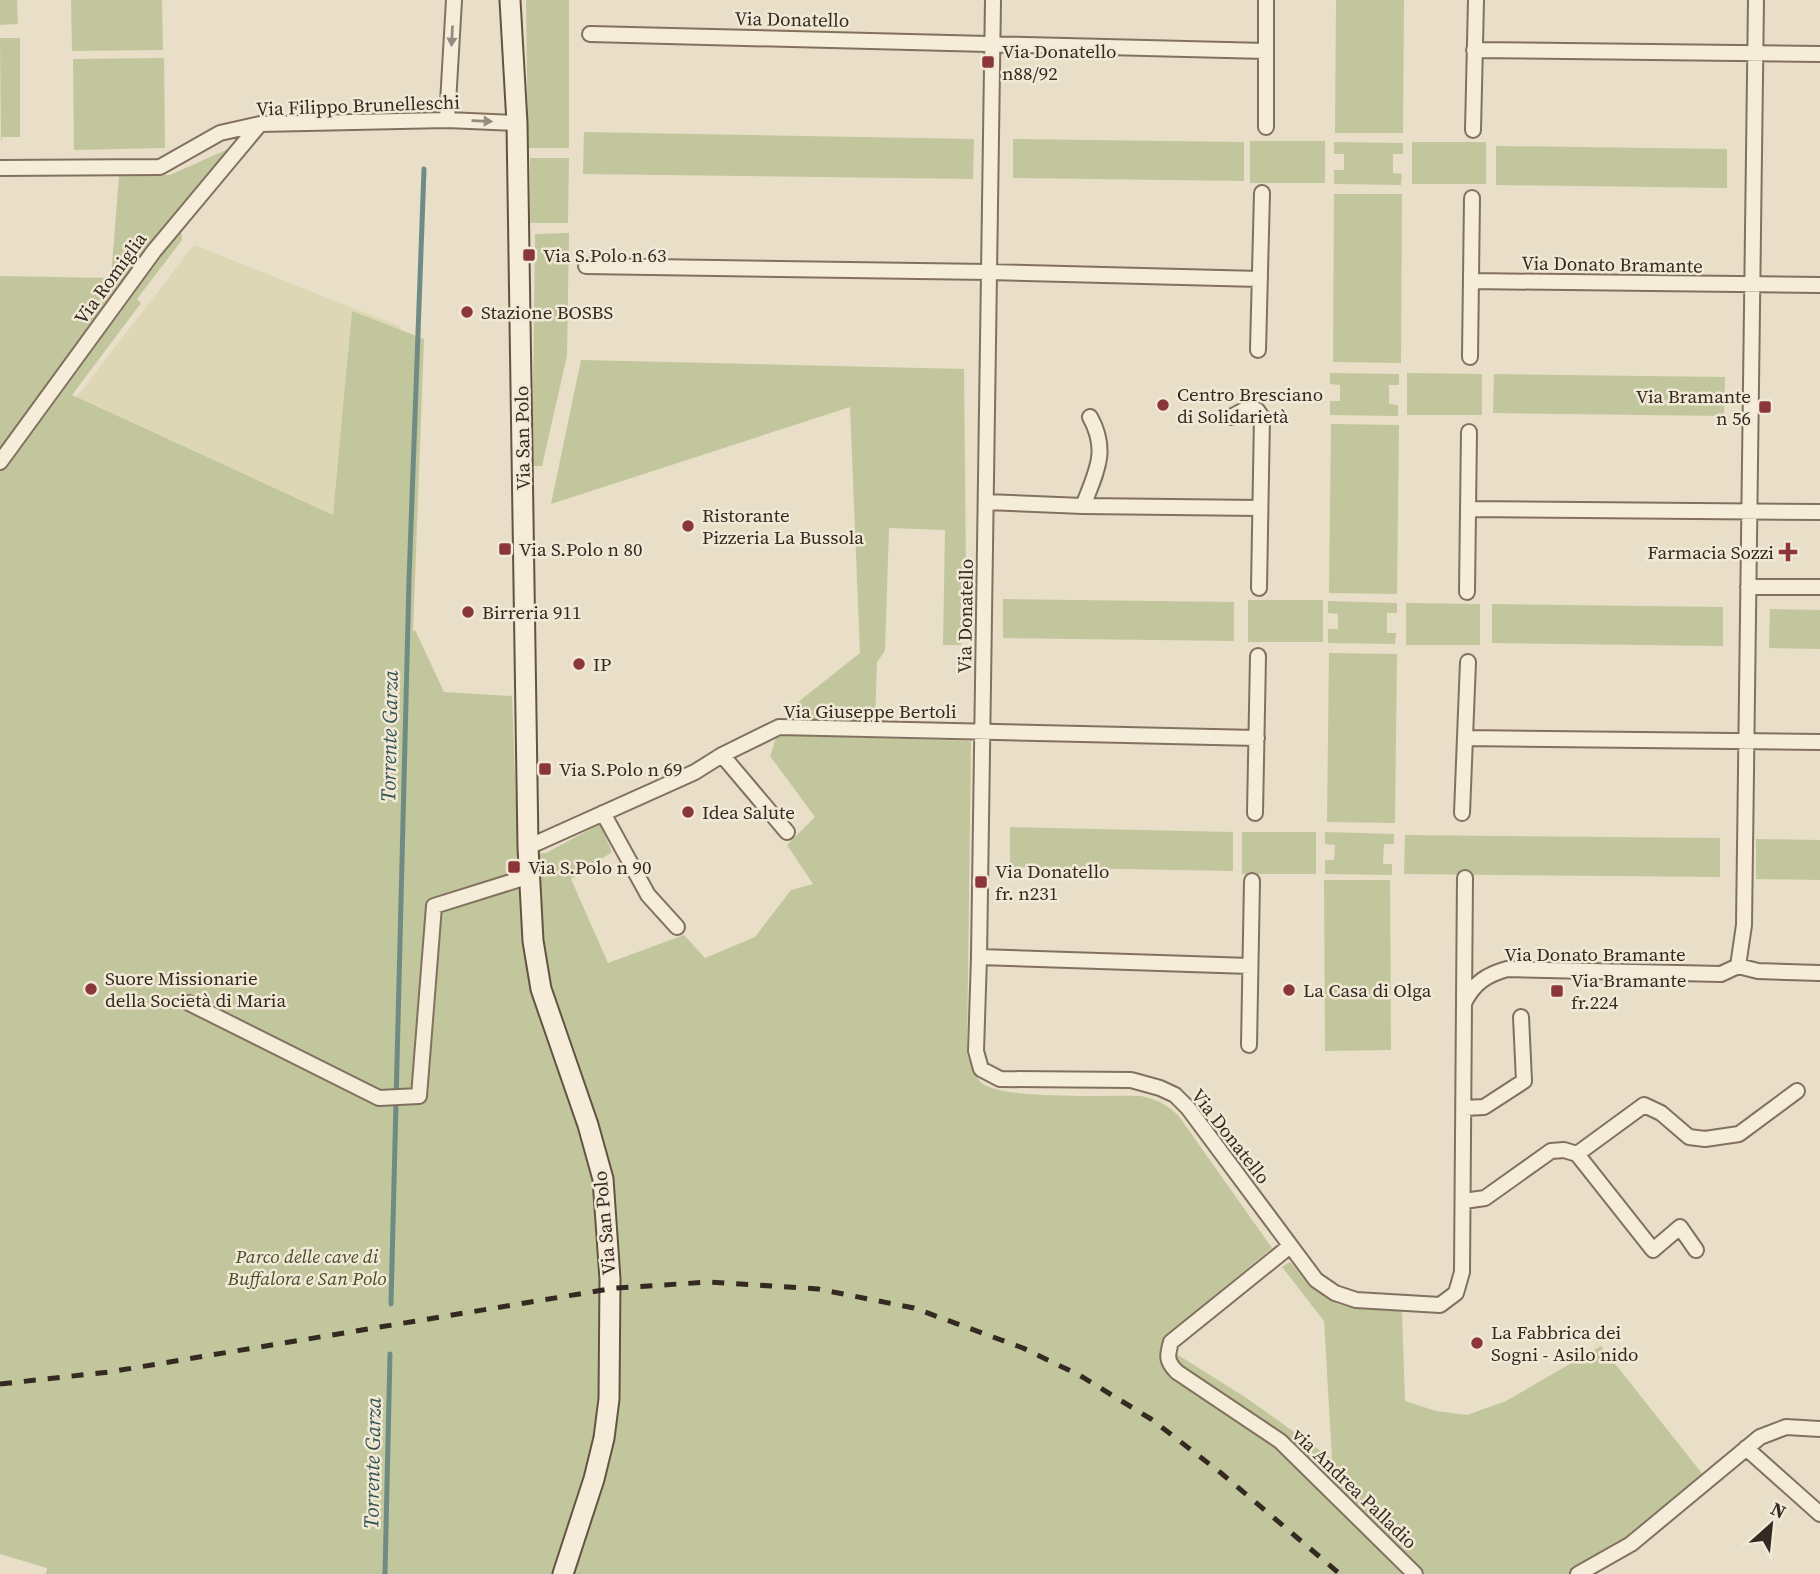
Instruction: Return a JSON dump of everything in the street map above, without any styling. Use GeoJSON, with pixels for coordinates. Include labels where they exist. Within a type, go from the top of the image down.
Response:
{"type":"FeatureCollection","features":[{"type":"Feature","properties":{"kind":"main road","name":"Via San Polo"},"geometry":{"type":"LineString","coordinates":[[509,0],[517,123],[528,847],[533,941],[541,989],[589,1125],[603,1179],[610,1279],[609,1399],[604,1438],[594,1479],[563,1574]]}},
{"type":"Feature","properties":{"kind":"street"},"geometry":{"type":"LineString","coordinates":[[447,120],[454,0]]}},
{"type":"Feature","properties":{"kind":"street","name":"Via Donatello"},"geometry":{"type":"LineString","coordinates":[[993,0],[976,1051],[981,1069],[1000,1079],[1130,1080],[1175,1095],[1188,1108],[1316,1280],[1335,1293],[1356,1300],[1440,1305],[1456,1293],[1462,1272],[1464,1201]]}},
{"type":"Feature","properties":{"kind":"street"},"geometry":{"type":"LineString","coordinates":[[1266,0],[1266,127]]}},
{"type":"Feature","properties":{"kind":"street"},"geometry":{"type":"LineString","coordinates":[[1473,130],[1476,0]]}},
{"type":"Feature","properties":{"kind":"street"},"geometry":{"type":"LineString","coordinates":[[1738,966],[1744,925],[1756,0]]}},
{"type":"Feature","properties":{"kind":"street","name":"Via Donatello"},"geometry":{"type":"LineString","coordinates":[[590,34],[993,42],[1266,51]]}},
{"type":"Feature","properties":{"kind":"street"},"geometry":{"type":"LineString","coordinates":[[1474,50],[1820,54]]}},
{"type":"Feature","properties":{"kind":"street","name":"Via Filippo Brunelleschi"},"geometry":{"type":"LineString","coordinates":[[0,168],[160,167],[220,133],[260,124],[447,120],[517,123]]}},
{"type":"Feature","properties":{"kind":"street","name":"Via Romiglia"},"geometry":{"type":"LineString","coordinates":[[0,463],[153,251],[260,124]]}},
{"type":"Feature","properties":{"kind":"street"},"geometry":{"type":"LineString","coordinates":[[1258,350],[1262,193]]}},
{"type":"Feature","properties":{"kind":"street"},"geometry":{"type":"LineString","coordinates":[[1471,357],[1472,198]]}},
{"type":"Feature","properties":{"kind":"street"},"geometry":{"type":"LineString","coordinates":[[586,267],[988,272],[1260,279]]}},
{"type":"Feature","properties":{"kind":"street","name":"Via Donato Bramante"},"geometry":{"type":"LineString","coordinates":[[1471,281],[1820,285]]}},
{"type":"Feature","properties":{"kind":"street"},"geometry":{"type":"LineString","coordinates":[[1231,417],[1248,408],[1257,410],[1262,417],[1259,588]]}},
{"type":"Feature","properties":{"kind":"street"},"geometry":{"type":"LineString","coordinates":[[1083,506],[1100,461],[1101,446],[1090,416]]}},
{"type":"Feature","properties":{"kind":"street"},"geometry":{"type":"LineString","coordinates":[[1468,592],[1469,432]]}},
{"type":"Feature","properties":{"kind":"street"},"geometry":{"type":"LineString","coordinates":[[986,502],[1260,508]]}},
{"type":"Feature","properties":{"kind":"street"},"geometry":{"type":"LineString","coordinates":[[1468,509],[1820,512]]}},
{"type":"Feature","properties":{"kind":"street"},"geometry":{"type":"LineString","coordinates":[[1748,587],[1820,587]]}},
{"type":"Feature","properties":{"kind":"street"},"geometry":{"type":"LineString","coordinates":[[1255,813],[1258,656]]}},
{"type":"Feature","properties":{"kind":"street"},"geometry":{"type":"LineString","coordinates":[[1462,813],[1468,662]]}},
{"type":"Feature","properties":{"kind":"street","name":"Via Giuseppe Bertoli"},"geometry":{"type":"LineString","coordinates":[[528,847],[695,772],[722,755],[779,727],[982,731]]}},
{"type":"Feature","properties":{"kind":"street"},"geometry":{"type":"LineString","coordinates":[[982,731],[1256,738]]}},
{"type":"Feature","properties":{"kind":"street"},"geometry":{"type":"LineString","coordinates":[[1465,738],[1820,742]]}},
{"type":"Feature","properties":{"kind":"street"},"geometry":{"type":"LineString","coordinates":[[722,755],[788,832]]}},
{"type":"Feature","properties":{"kind":"street"},"geometry":{"type":"LineString","coordinates":[[603,813],[648,895],[677,927]]}},
{"type":"Feature","properties":{"kind":"street"},"geometry":{"type":"LineString","coordinates":[[189,1003],[379,1098],[419,1096],[434,906],[530,876]]}},
{"type":"Feature","properties":{"kind":"street"},"geometry":{"type":"LineString","coordinates":[[1465,878],[1464,1201],[1485,1198],[1551,1151],[1564,1150],[1577,1154],[1653,1250],[1680,1227],[1696,1250]]}},
{"type":"Feature","properties":{"kind":"street"},"geometry":{"type":"LineString","coordinates":[[1249,1045],[1252,881]]}},
{"type":"Feature","properties":{"kind":"street"},"geometry":{"type":"LineString","coordinates":[[979,957],[1250,966]]}},
{"type":"Feature","properties":{"kind":"street","name":"Via Donato Bramante"},"geometry":{"type":"LineString","coordinates":[[1464,1003],[1481,980],[1507,970],[1721,974],[1738,966],[1758,971],[1820,973]]}},
{"type":"Feature","properties":{"kind":"street"},"geometry":{"type":"LineString","coordinates":[[1464,1108],[1484,1107],[1524,1081],[1521,1017]]}},
{"type":"Feature","properties":{"kind":"street"},"geometry":{"type":"LineString","coordinates":[[1577,1154],[1644,1105],[1661,1113],[1689,1137],[1724,1138],[1739,1134],[1797,1091]]}},
{"type":"Feature","properties":{"kind":"street","name":"via Andrea Palladio"},"geometry":{"type":"LineString","coordinates":[[1290,1246],[1171,1342],[1167,1356],[1170,1365],[1280,1441],[1415,1574]]}},
{"type":"Feature","properties":{"kind":"street"},"geometry":{"type":"LineString","coordinates":[[1578,1574],[1631,1544],[1760,1437],[1786,1427],[1820,1429]]}},
{"type":"Feature","properties":{"kind":"street"},"geometry":{"type":"LineString","coordinates":[[1746,1448],[1820,1514]]}},
{"type":"Feature","properties":{"kind":"shaded area"},"geometry":{"type":"Polygon","coordinates":[[[194,245],[401,327],[393,548],[0,496],[194,245]]]}},
{"type":"Feature","properties":{"kind":"green space"},"geometry":{"type":"Polygon","coordinates":[[[0,0],[17,0],[18,24],[0,25],[0,0]]]}},
{"type":"Feature","properties":{"kind":"green space"},"geometry":{"type":"Polygon","coordinates":[[[71,0],[162,0],[163,50],[72,51],[71,0]]]}},
{"type":"Feature","properties":{"kind":"green space"},"geometry":{"type":"Polygon","coordinates":[[[526,0],[569,0],[569,148],[528,148],[526,0]]]}},
{"type":"Feature","properties":{"kind":"green space"},"geometry":{"type":"Polygon","coordinates":[[[1336,0],[1404,0],[1403,133],[1335,133],[1336,0]]]}},
{"type":"Feature","properties":{"kind":"green space"},"geometry":{"type":"Polygon","coordinates":[[[0,38],[20,38],[20,137],[2,137],[1,142],[0,38]]]}},
{"type":"Feature","properties":{"kind":"green space"},"geometry":{"type":"Polygon","coordinates":[[[164,58],[165,148],[74,150],[73,59],[164,58]]]}},
{"type":"Feature","properties":{"kind":"green space"},"geometry":{"type":"Polygon","coordinates":[[[584,132],[974,139],[973,179],[583,174],[584,132]]]}},
{"type":"Feature","properties":{"kind":"green space"},"geometry":{"type":"Polygon","coordinates":[[[1013,139],[1244,142],[1244,181],[1013,178],[1013,139]]]}},
{"type":"Feature","properties":{"kind":"green space","name":"Parco delle cave di Buffalora e San Polo"},"geometry":{"type":"Polygon","coordinates":[[[246,141],[180,220],[182,240],[137,299],[141,303],[72,395],[333,515],[352,311],[424,339],[413,631],[415,630],[444,692],[512,696],[518,853],[546,853],[600,824],[612,852],[571,879],[608,963],[684,935],[705,958],[755,937],[791,890],[813,884],[787,845],[815,817],[770,756],[777,735],[971,741],[967,1055],[975,1075],[983,1084],[1013,1092],[1059,1096],[1141,1096],[1165,1105],[1178,1115],[1272,1248],[1174,1329],[1162,1345],[1245,1397],[1332,1459],[1324,1321],[1282,1267],[1290,1262],[1316,1290],[1338,1304],[1364,1309],[1402,1311],[1405,1401],[1436,1411],[1467,1415],[1506,1401],[1601,1346],[1704,1476],[1629,1541],[1574,1574],[46,1574],[47,1568],[0,1554],[0,276],[111,278],[119,176],[170,175],[246,141]]]}},
{"type":"Feature","properties":{"kind":"green space"},"geometry":{"type":"Polygon","coordinates":[[[1250,141],[1325,141],[1325,183],[1250,183],[1250,141]]]}},
{"type":"Feature","properties":{"kind":"green space"},"geometry":{"type":"Polygon","coordinates":[[[1334,142],[1403,143],[1403,154],[1393,154],[1393,173],[1402,174],[1401,185],[1334,184],[1334,170],[1344,170],[1344,154],[1334,154],[1334,142]]]}},
{"type":"Feature","properties":{"kind":"green space"},"geometry":{"type":"Polygon","coordinates":[[[1412,142],[1486,142],[1486,184],[1412,184],[1412,142]]]}},
{"type":"Feature","properties":{"kind":"green space"},"geometry":{"type":"Polygon","coordinates":[[[1496,146],[1727,149],[1727,188],[1496,185],[1496,146]]]}},
{"type":"Feature","properties":{"kind":"green space"},"geometry":{"type":"Polygon","coordinates":[[[530,158],[569,158],[568,223],[530,223],[530,158]]]}},
{"type":"Feature","properties":{"kind":"green space"},"geometry":{"type":"Polygon","coordinates":[[[1334,194],[1402,194],[1401,363],[1333,362],[1334,194]]]}},
{"type":"Feature","properties":{"kind":"green space"},"geometry":{"type":"Polygon","coordinates":[[[569,233],[567,356],[542,466],[532,466],[535,234],[569,233]]]}},
{"type":"Feature","properties":{"kind":"green space"},"geometry":{"type":"Polygon","coordinates":[[[581,360],[964,369],[966,574],[961,575],[961,645],[943,645],[945,530],[889,528],[885,651],[877,662],[875,723],[788,721],[788,710],[860,653],[850,407],[551,504],[581,360]]]}},
{"type":"Feature","properties":{"kind":"green space"},"geometry":{"type":"Polygon","coordinates":[[[1330,373],[1399,374],[1399,385],[1389,385],[1389,404],[1398,405],[1398,416],[1330,415],[1330,401],[1340,401],[1340,385],[1330,384],[1330,373]]]}},
{"type":"Feature","properties":{"kind":"green space"},"geometry":{"type":"Polygon","coordinates":[[[1407,373],[1482,374],[1482,415],[1407,415],[1407,373]]]}},
{"type":"Feature","properties":{"kind":"green space"},"geometry":{"type":"Polygon","coordinates":[[[1494,374],[1725,377],[1724,416],[1493,413],[1494,374]]]}},
{"type":"Feature","properties":{"kind":"green space"},"geometry":{"type":"Polygon","coordinates":[[[1331,424],[1399,425],[1397,594],[1329,593],[1331,424]]]}},
{"type":"Feature","properties":{"kind":"green space"},"geometry":{"type":"Polygon","coordinates":[[[1003,599],[1234,602],[1234,641],[1003,638],[1003,599]]]}},
{"type":"Feature","properties":{"kind":"green space"},"geometry":{"type":"Polygon","coordinates":[[[1248,600],[1323,600],[1323,642],[1248,642],[1248,600]]]}},
{"type":"Feature","properties":{"kind":"green space"},"geometry":{"type":"Polygon","coordinates":[[[1328,601],[1397,603],[1397,613],[1387,613],[1387,633],[1396,633],[1395,644],[1328,643],[1328,629],[1338,629],[1338,614],[1328,613],[1328,601]]]}},
{"type":"Feature","properties":{"kind":"green space"},"geometry":{"type":"Polygon","coordinates":[[[1406,603],[1480,604],[1480,645],[1406,645],[1406,603]]]}},
{"type":"Feature","properties":{"kind":"green space"},"geometry":{"type":"Polygon","coordinates":[[[1492,604],[1723,607],[1723,646],[1492,643],[1492,604]]]}},
{"type":"Feature","properties":{"kind":"green space"},"geometry":{"type":"Polygon","coordinates":[[[1770,609],[1820,610],[1820,649],[1769,648],[1770,609]]]}},
{"type":"Feature","properties":{"kind":"green space"},"geometry":{"type":"Polygon","coordinates":[[[1329,653],[1397,654],[1395,823],[1327,822],[1329,653]]]}},
{"type":"Feature","properties":{"kind":"green space"},"geometry":{"type":"Polygon","coordinates":[[[1010,827],[1233,832],[1233,871],[1010,867],[1010,827]]]}},
{"type":"Feature","properties":{"kind":"green space"},"geometry":{"type":"Polygon","coordinates":[[[1242,832],[1316,832],[1316,874],[1242,874],[1242,832]]]}},
{"type":"Feature","properties":{"kind":"green space"},"geometry":{"type":"Polygon","coordinates":[[[1325,832],[1394,834],[1394,844],[1384,844],[1383,864],[1392,864],[1392,875],[1325,874],[1325,860],[1334,860],[1335,845],[1325,844],[1325,832]]]}},
{"type":"Feature","properties":{"kind":"green space"},"geometry":{"type":"Polygon","coordinates":[[[1405,835],[1720,838],[1720,877],[1404,874],[1405,835]]]}},
{"type":"Feature","properties":{"kind":"green space"},"geometry":{"type":"Polygon","coordinates":[[[1756,839],[1820,840],[1820,880],[1756,879],[1756,839]]]}},
{"type":"Feature","properties":{"kind":"green space"},"geometry":{"type":"Polygon","coordinates":[[[1324,880],[1390,880],[1391,1050],[1325,1051],[1324,880]]]}},
{"type":"Feature","properties":{"kind":"waterway","name":"Torrente Garza"},"geometry":{"type":"LineString","coordinates":[[391,1304],[409,580],[424,169]]}},
{"type":"Feature","properties":{"kind":"waterway","name":"Torrente Garza"},"geometry":{"type":"LineString","coordinates":[[385,1574],[390,1354]]}},
{"type":"Feature","properties":{"kind":"railway"},"geometry":{"type":"LineString","coordinates":[[0,1384],[109,1372],[615,1288],[710,1282],[818,1289],[914,1308],[1023,1348],[1079,1375],[1151,1419],[1221,1473],[1340,1574]]}},
{"type":"Feature","properties":{"kind":"place","name":"Via Donatello n88/92"},"geometry":{"type":"Point","coordinates":[988,62]}},
{"type":"Feature","properties":{"kind":"place","name":"Via S.Polo n 63"},"geometry":{"type":"Point","coordinates":[529,255]}},
{"type":"Feature","properties":{"kind":"place","name":"Stazione BOSBS"},"geometry":{"type":"Point","coordinates":[467,312]}},
{"type":"Feature","properties":{"kind":"place","name":"Centro Bresciano di Solidarietà"},"geometry":{"type":"Point","coordinates":[1163,405]}},
{"type":"Feature","properties":{"kind":"place","name":"Via Bramante n 56"},"geometry":{"type":"Point","coordinates":[1765,407]}},
{"type":"Feature","properties":{"kind":"place","name":"Ristorante Pizzeria La Bussola"},"geometry":{"type":"Point","coordinates":[688,526]}},
{"type":"Feature","properties":{"kind":"place","name":"Via S.Polo n 80"},"geometry":{"type":"Point","coordinates":[505,549]}},
{"type":"Feature","properties":{"kind":"place","name":"Farmacia Sozzi"},"geometry":{"type":"Point","coordinates":[1788,552]}},
{"type":"Feature","properties":{"kind":"place","name":"Birreria 911"},"geometry":{"type":"Point","coordinates":[468,612]}},
{"type":"Feature","properties":{"kind":"place","name":"IP"},"geometry":{"type":"Point","coordinates":[579,664]}},
{"type":"Feature","properties":{"kind":"place","name":"Via S.Polo n 69"},"geometry":{"type":"Point","coordinates":[545,769]}},
{"type":"Feature","properties":{"kind":"place","name":"Idea Salute"},"geometry":{"type":"Point","coordinates":[688,812]}},
{"type":"Feature","properties":{"kind":"place","name":"Via S.Polo n 90"},"geometry":{"type":"Point","coordinates":[514,867]}},
{"type":"Feature","properties":{"kind":"place","name":"Via Donatello fr. n231"},"geometry":{"type":"Point","coordinates":[981,882]}},
{"type":"Feature","properties":{"kind":"place","name":"Suore Missionarie della Società di Maria"},"geometry":{"type":"Point","coordinates":[91,989]}},
{"type":"Feature","properties":{"kind":"place","name":"La Casa di Olga"},"geometry":{"type":"Point","coordinates":[1289,990]}},
{"type":"Feature","properties":{"kind":"place","name":"Via Bramante fr.224"},"geometry":{"type":"Point","coordinates":[1557,991]}},
{"type":"Feature","properties":{"kind":"place","name":"La Fabbrica dei Sogni - Asilo nido"},"geometry":{"type":"Point","coordinates":[1477,1343]}}]}
